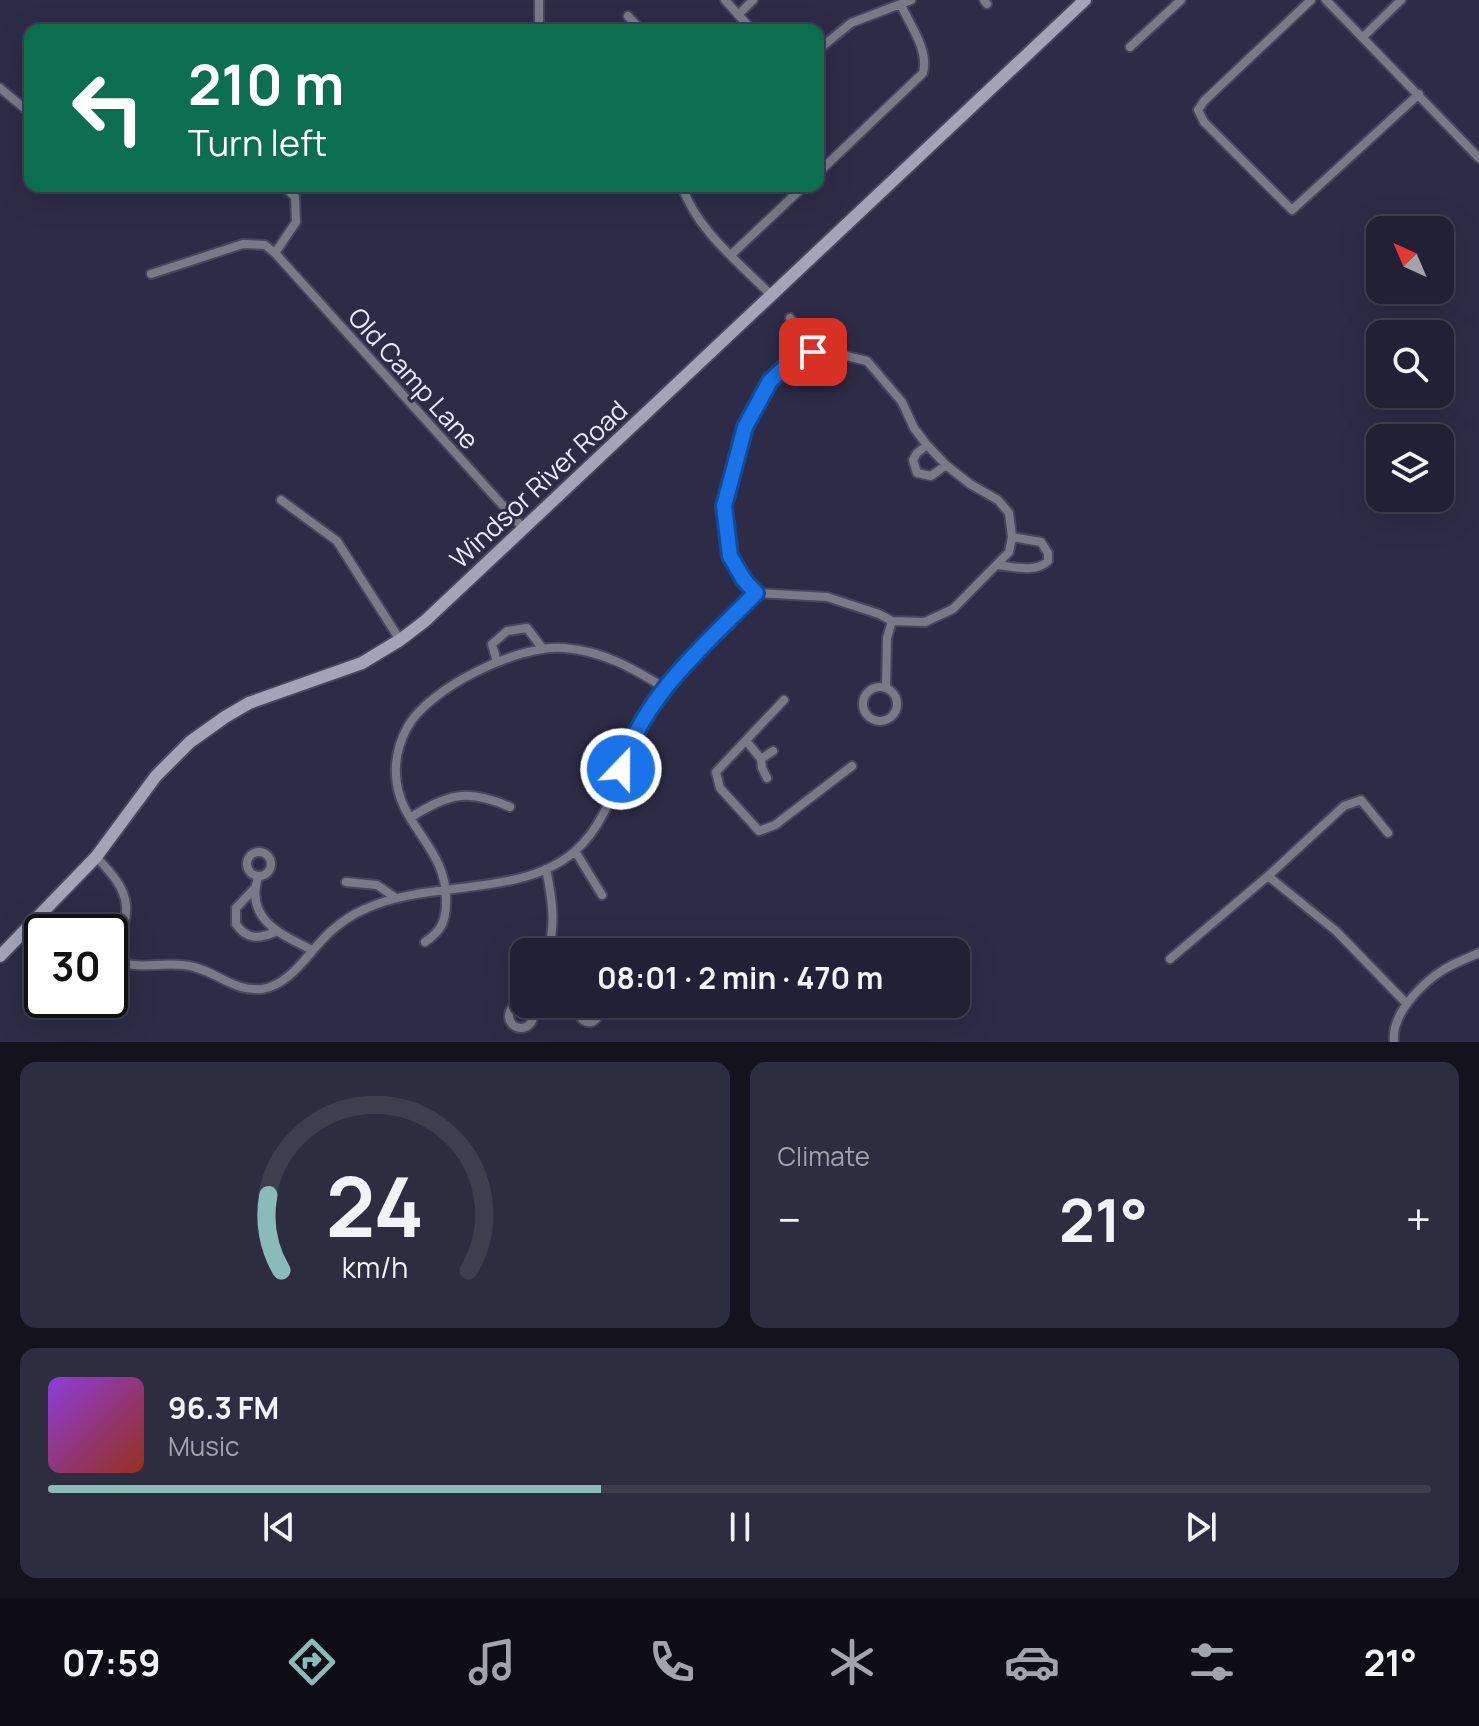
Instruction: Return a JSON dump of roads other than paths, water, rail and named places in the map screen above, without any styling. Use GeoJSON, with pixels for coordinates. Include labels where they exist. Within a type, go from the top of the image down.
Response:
{"type":"FeatureCollection","features":[{"type":"Feature","properties":{"kind":"main road","name":"Windsor River Road"},"geometry":{"type":"LineString","coordinates":[[0,956],[96,857],[172,758],[206,730],[249,703],[341,672],[400,640],[524,529],[1085,0]]}},
{"type":"Feature","properties":{"kind":"street"},"geometry":{"type":"LineString","coordinates":[[539,0],[539,24]]}},
{"type":"Feature","properties":{"kind":"street"},"geometry":{"type":"LineString","coordinates":[[725,0],[746,24]]}},
{"type":"Feature","properties":{"kind":"street"},"geometry":{"type":"LineString","coordinates":[[738,15],[753,0]]}},
{"type":"Feature","properties":{"kind":"street"},"geometry":{"type":"LineString","coordinates":[[824,45],[866,15],[911,0]]}},
{"type":"Feature","properties":{"kind":"street"},"geometry":{"type":"LineString","coordinates":[[1130,47],[1181,0]]}},
{"type":"Feature","properties":{"kind":"street"},"geometry":{"type":"LineString","coordinates":[[1311,0],[1198,110],[1204,122],[1292,210],[1419,94]]}},
{"type":"Feature","properties":{"kind":"street"},"geometry":{"type":"LineString","coordinates":[[1326,0],[1479,158]]}},
{"type":"Feature","properties":{"kind":"street"},"geometry":{"type":"LineString","coordinates":[[1363,37],[1401,0]]}},
{"type":"Feature","properties":{"kind":"street"},"geometry":{"type":"LineString","coordinates":[[824,167],[923,73],[926,62],[901,5]]}},
{"type":"Feature","properties":{"kind":"street"},"geometry":{"type":"LineString","coordinates":[[628,16],[635,24]]}},
{"type":"Feature","properties":{"kind":"street"},"geometry":{"type":"LineString","coordinates":[[0,88],[24,108]]}},
{"type":"Feature","properties":{"kind":"street"},"geometry":{"type":"LineString","coordinates":[[151,274],[243,244],[265,245],[275,253],[296,222],[295,197],[290,192]]}},
{"type":"Feature","properties":{"kind":"street"},"geometry":{"type":"LineString","coordinates":[[685,192],[694,214],[772,296]]}},
{"type":"Feature","properties":{"kind":"street"},"geometry":{"type":"LineString","coordinates":[[732,254],[798,192]]}},
{"type":"Feature","properties":{"kind":"street","name":"Old Camp Lane"},"geometry":{"type":"LineString","coordinates":[[275,253],[524,529]]}},
{"type":"Feature","properties":{"kind":"street"},"geometry":{"type":"LineString","coordinates":[[790,318],[813,352]]}},
{"type":"Feature","properties":{"kind":"street"},"geometry":{"type":"LineString","coordinates":[[813,352],[834,353],[867,361],[902,402],[914,428],[927,445],[946,465],[998,500],[1009,513],[1012,537],[1009,552],[953,609],[925,622],[892,621],[827,597],[756,593],[730,556],[724,506],[745,427],[770,381],[785,367],[813,352]]}},
{"type":"Feature","properties":{"kind":"street"},"geometry":{"type":"LineString","coordinates":[[927,445],[913,460],[917,473],[931,476],[946,465]]}},
{"type":"Feature","properties":{"kind":"street"},"geometry":{"type":"LineString","coordinates":[[281,500],[337,541],[400,640]]}},
{"type":"Feature","properties":{"kind":"street"},"geometry":{"type":"LineString","coordinates":[[998,565],[1031,568],[1043,566],[1048,561],[1048,553],[1041,542],[1012,537]]}},
{"type":"Feature","properties":{"kind":"street"},"geometry":{"type":"LineString","coordinates":[[128,965],[171,963],[193,966],[234,986],[248,989],[277,986],[333,929],[363,910],[396,898],[509,879],[546,869],[575,851],[605,808],[627,749],[647,711],[681,667],[756,593]]}},
{"type":"Feature","properties":{"kind":"street"},"geometry":{"type":"LineString","coordinates":[[886,688],[876,687],[864,697],[865,712],[874,720],[885,720],[897,707],[895,696],[886,688],[887,638],[892,621]]}},
{"type":"Feature","properties":{"kind":"street"},"geometry":{"type":"LineString","coordinates":[[497,662],[492,644],[507,631],[527,628],[543,649]]}},
{"type":"Feature","properties":{"kind":"street"},"geometry":{"type":"LineString","coordinates":[[425,942],[443,926],[447,889],[440,862],[410,818],[398,793],[396,772],[398,748],[407,726],[423,707],[497,662],[543,649],[562,648],[601,654],[624,663],[665,688]]}},
{"type":"Feature","properties":{"kind":"street"},"geometry":{"type":"LineString","coordinates":[[784,700],[716,772],[720,788],[759,831],[775,825],[852,766]]}},
{"type":"Feature","properties":{"kind":"street"},"geometry":{"type":"LineString","coordinates":[[747,742],[761,759],[767,778]]}},
{"type":"Feature","properties":{"kind":"street"},"geometry":{"type":"LineString","coordinates":[[761,759],[773,751]]}},
{"type":"Feature","properties":{"kind":"street"},"geometry":{"type":"LineString","coordinates":[[410,818],[449,797],[486,796],[510,807]]}},
{"type":"Feature","properties":{"kind":"street"},"geometry":{"type":"LineString","coordinates":[[1170,959],[1344,806],[1361,800],[1388,833]]}},
{"type":"Feature","properties":{"kind":"street"},"geometry":{"type":"LineString","coordinates":[[575,851],[602,895]]}},
{"type":"Feature","properties":{"kind":"street"},"geometry":{"type":"LineString","coordinates":[[96,857],[120,882],[126,894],[125,914]]}},
{"type":"Feature","properties":{"kind":"street"},"geometry":{"type":"LineString","coordinates":[[546,869],[553,901],[551,938]]}},
{"type":"Feature","properties":{"kind":"street"},"geometry":{"type":"LineString","coordinates":[[1268,876],[1336,931],[1407,1004]]}},
{"type":"Feature","properties":{"kind":"street"},"geometry":{"type":"LineString","coordinates":[[258,877],[254,889],[255,902],[263,918],[275,932],[312,950]]}},
{"type":"Feature","properties":{"kind":"street"},"geometry":{"type":"LineString","coordinates":[[346,882],[377,885],[396,898]]}},
{"type":"Feature","properties":{"kind":"street"},"geometry":{"type":"LineString","coordinates":[[254,889],[236,908],[236,924],[245,935],[251,937],[261,938],[275,932]]}},
{"type":"Feature","properties":{"kind":"street"},"geometry":{"type":"LineString","coordinates":[[1394,1042],[1393,1032],[1407,1004],[1443,970],[1479,953]]}},
{"type":"Feature","properties":{"kind":"street"},"geometry":{"type":"LineString","coordinates":[[581,1018],[587,1023],[594,1022],[596,1018]]}}]}
